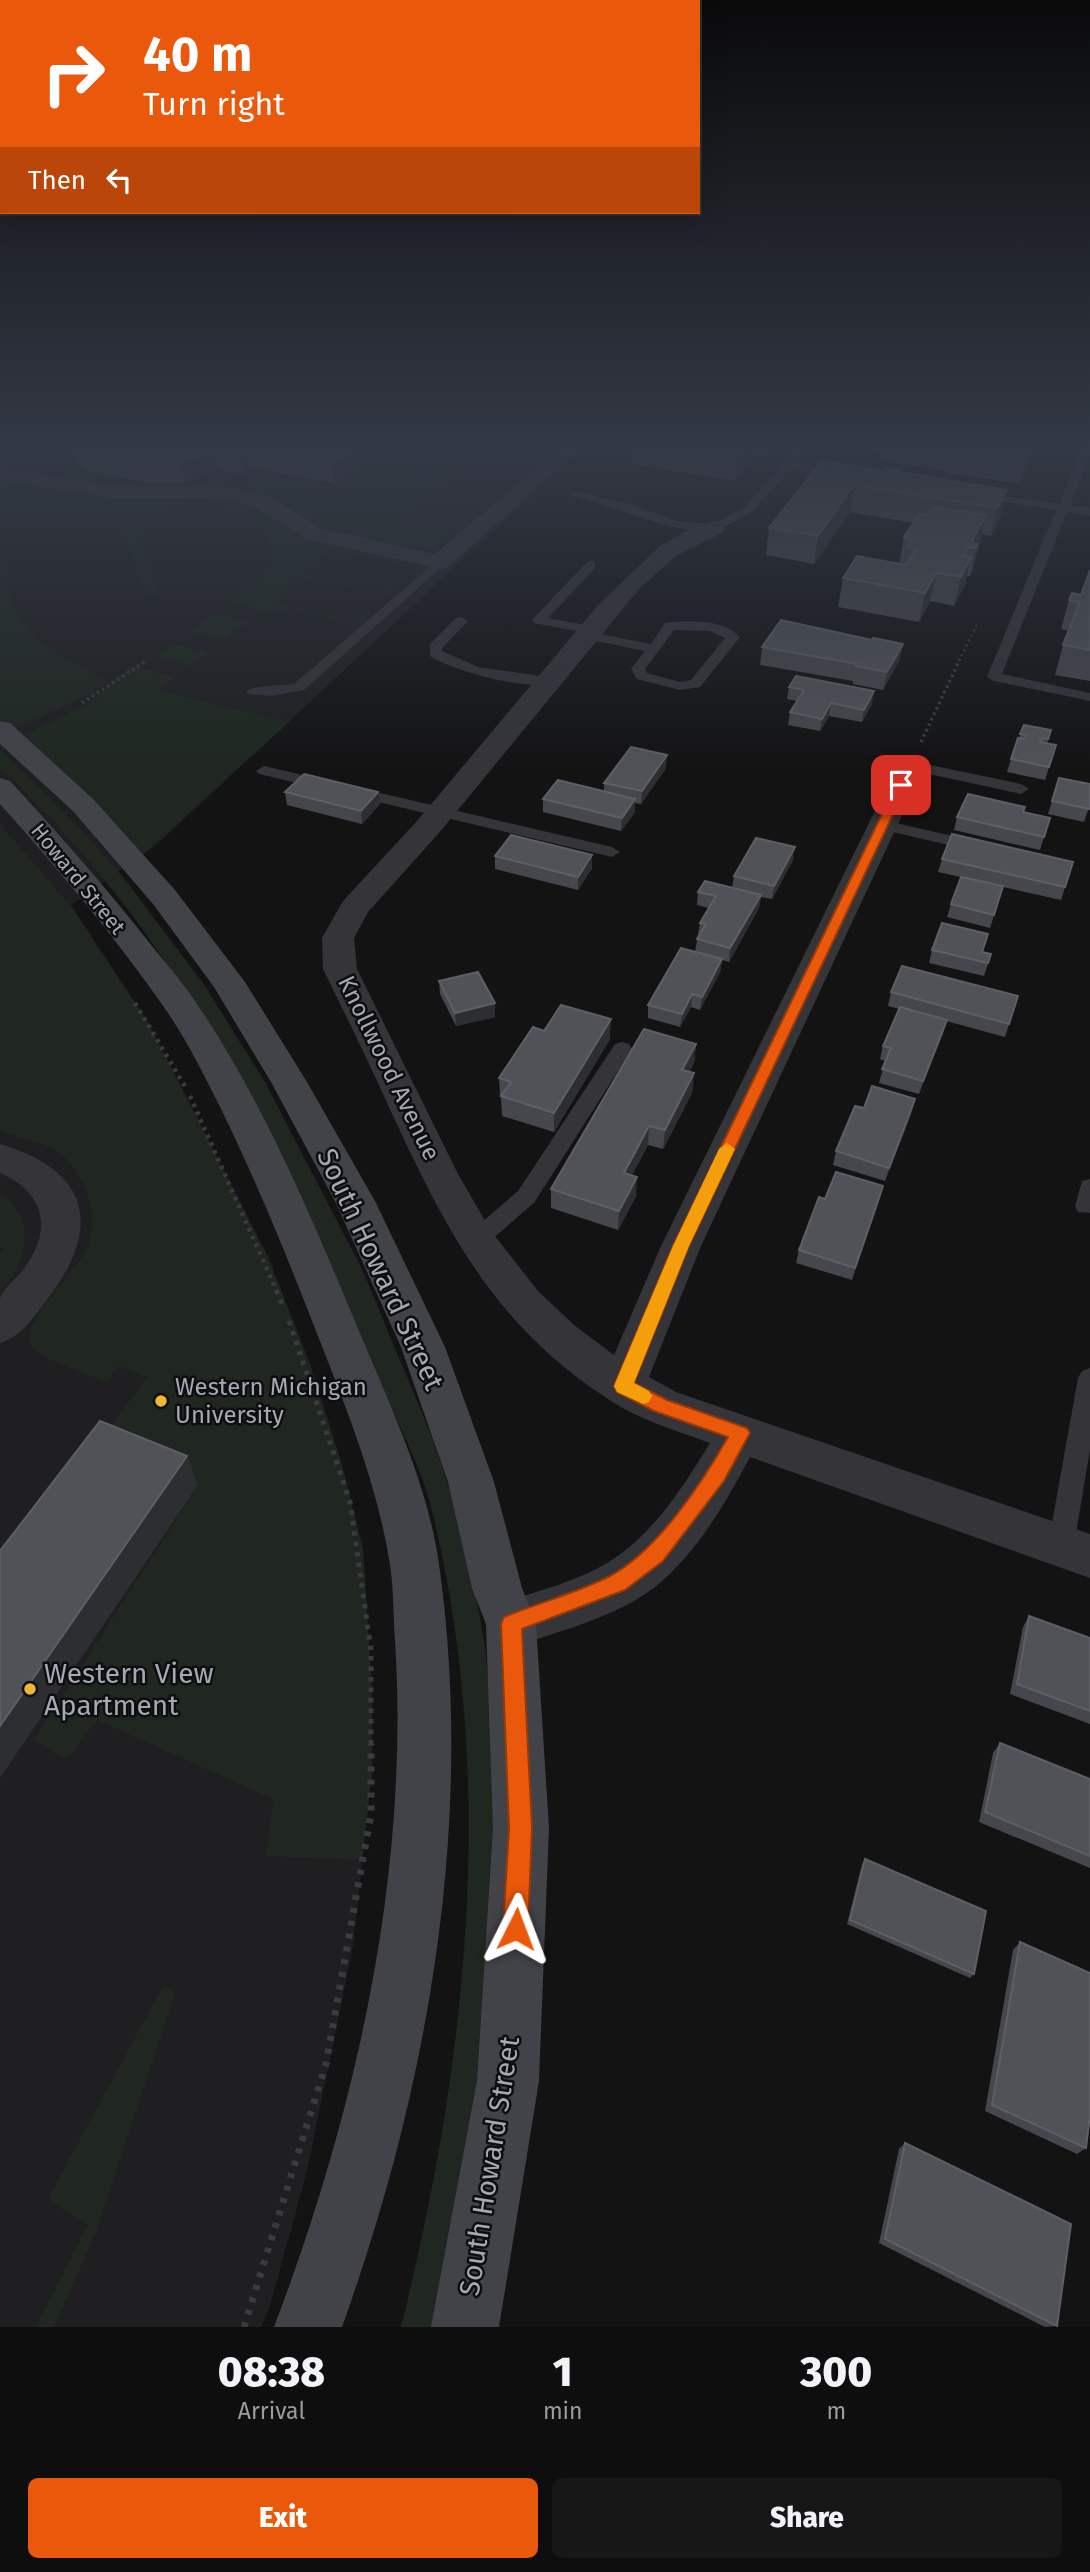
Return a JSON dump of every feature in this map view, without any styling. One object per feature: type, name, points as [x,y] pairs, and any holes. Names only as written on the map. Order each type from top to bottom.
[{"type":"street","points":[[398,553],[440,562],[451,553]]},
{"type":"street","name":"Knollwood Avenue","points":[[665,553],[658,557],[589,632],[440,812],[354,908],[338,938],[340,969],[432,1159],[476,1241],[506,1284],[542,1321],[623,1386],[661,1406],[1075,1551]]},
{"type":"street","name":"South Howard Street","points":[[0,729],[83,805],[164,897],[228,982],[289,1082],[355,1201],[423,1347],[471,1482],[496,1588],[511,1624],[521,1828],[508,2081],[465,2327]]},
{"type":"street","points":[[623,1386],[681,1246],[911,765]]},
{"type":"street","name":"Howard Street","points":[[0,787],[78,873],[128,941],[181,1006],[220,1073],[284,1196],[394,1475],[414,1561],[425,1699],[420,1849],[394,2032],[359,2170],[331,2266],[308,2327]]},
{"type":"street","points":[[0,1158],[42,1176],[58,1201],[62,1218],[62,1237],[51,1260],[0,1326]]},
{"type":"street","points":[[511,1624],[618,1583],[656,1555],[717,1475],[740,1433]]},
{"type":"lane","points":[[1044,553],[994,677],[1090,697]]},
{"type":"lane","points":[[253,691],[271,692],[299,687],[440,562]]},
{"type":"lane","points":[[590,565],[539,620],[654,649]]},
{"type":"lane","points":[[461,621],[435,647],[435,653],[445,660],[492,674],[549,681]]},
{"type":"lane","points":[[689,625],[727,632],[733,637],[695,684],[680,686],[642,676],[638,669],[654,649],[670,626],[689,625]]},
{"type":"lane","points":[[911,765],[1021,789]]},
{"type":"lane","points":[[264,771],[612,852]]},
{"type":"lane","points":[[883,825],[991,850]]},
{"type":"lane","points":[[476,1241],[526,1197],[622,1049]]},
{"type":"lane","points":[[1075,1551],[1090,1378]]},
{"type":"path","points":[[911,765],[977,624]]},
{"type":"path","points":[[82,703],[146,661]]},
{"type":"path","points":[[133,1001],[187,1090],[286,1313],[350,1502],[371,1650],[371,1814],[326,2064],[244,2327]]},
{"type":"shaded area","name":"Western Michigan University","points":[[0,553],[470,553],[154,847],[71,905],[149,1024],[268,1257],[310,1364],[342,1465],[363,1549],[372,1692],[372,1771],[353,1947],[307,2171],[270,2306],[261,2327],[0,2327]]},
{"type":"shaded area","points":[[0,553],[3,553],[12,598],[17,614],[24,624],[58,653],[108,681],[95,691],[15,730],[0,718]]},
{"type":"shaded area","points":[[131,553],[144,553],[158,597],[148,598]]},
{"type":"shaded area","points":[[272,553],[327,553],[301,574],[381,591],[390,584],[394,586],[394,591],[391,595],[384,594],[297,576],[276,603],[355,621],[366,616],[358,624],[291,609],[268,612],[229,603],[229,600],[276,564]]},
{"type":"shaded area","points":[[343,553],[370,553],[402,560],[411,566]]},
{"type":"shaded area","points":[[212,614],[249,622],[223,640],[189,632]]},
{"type":"shaded area","points":[[172,644],[209,652],[190,666],[156,657]]},
{"type":"shaded area","points":[[133,666],[175,677],[159,690],[289,722],[141,856],[23,736],[95,700],[115,678]]},
{"type":"shaded area","points":[[0,749],[68,815],[124,878],[205,986],[265,1082],[362,1269],[432,1437],[454,1502],[471,1567],[485,1647],[494,1734],[497,1834],[476,2101],[434,2327],[401,2327],[443,2126],[457,2023],[466,1920],[469,1817],[464,1714],[452,1612],[428,1496],[335,1276],[300,1199],[260,1123],[184,992],[147,936],[88,860],[0,768]]},
{"type":"shaded area","points":[[0,824],[70,905],[149,1024],[268,1257],[310,1364],[342,1465],[363,1549],[372,1692],[372,1771],[362,1860],[266,1856],[273,1799],[97,1720],[68,1758],[62,1758],[34,1740],[198,1486],[100,1442],[147,1377],[119,1366],[107,1382],[44,1356],[31,1344],[30,1334],[42,1309],[88,1246],[92,1218],[86,1190],[80,1177],[63,1156],[45,1145],[0,1131]]},
{"type":"shaded area","points":[[0,1194],[20,1215],[24,1241],[17,1267],[0,1291],[0,1253],[3,1249],[0,1246]]},
{"type":"shaded area","points":[[163,1986],[171,1987],[174,1996],[95,2234],[54,2327],[36,2327],[88,2224],[62,2209],[49,2197]]},
{"type":"building","points":[[914,553],[965,553],[963,556],[971,557],[961,577],[936,573],[925,593],[843,578],[857,556],[906,565]]},
{"type":"building","points":[[1090,570],[1090,650],[1063,645],[1080,602],[1069,600],[1072,593],[1081,595]]},
{"type":"building","points":[[781,620],[903,644],[887,672],[762,647]]},
{"type":"building","points":[[796,676],[874,691],[864,710],[831,703],[822,719],[790,712],[804,690],[789,687]]},
{"type":"building","points":[[1024,725],[1051,730],[1048,739],[1042,738],[1040,742],[1056,745],[1049,767],[1011,759],[1018,738],[1024,739],[1026,735],[1020,734]]},
{"type":"building","points":[[631,747],[667,755],[642,791],[604,783]]},
{"type":"building","points":[[304,774],[378,792],[361,811],[285,792]]},
{"type":"building","points":[[1059,778],[1090,784],[1089,809],[1052,801]]},
{"type":"building","points":[[558,780],[635,799],[622,818],[543,799]]},
{"type":"building","points":[[968,794],[1025,807],[1023,812],[1050,818],[1044,837],[957,817]]},
{"type":"building","points":[[952,834],[1073,862],[1065,887],[942,859]]},
{"type":"building","points":[[511,835],[592,855],[578,877],[495,856]]},
{"type":"building","points":[[756,838],[795,847],[774,886],[734,876]]},
{"type":"building","points":[[961,877],[1003,886],[994,915],[951,904]]},
{"type":"building","points":[[705,881],[761,895],[730,948],[697,939],[706,924],[700,923],[716,896],[698,892]]},
{"type":"building","points":[[942,923],[988,934],[982,952],[991,954],[988,963],[932,950]]},
{"type":"building","points":[[681,948],[722,959],[702,997],[692,994],[682,1014],[648,1005]]},
{"type":"building","points":[[902,966],[1018,996],[1009,1024],[891,992]]},
{"type":"building","points":[[478,972],[495,1003],[455,1013],[439,981]]},
{"type":"building","points":[[561,1005],[611,1019],[554,1113],[501,1096],[511,1082],[499,1078],[533,1027],[544,1031]]},
{"type":"building","points":[[900,1007],[947,1020],[923,1081],[882,1069],[891,1048],[883,1046]]},
{"type":"building","points":[[644,1029],[696,1044],[682,1070],[694,1073],[665,1130],[649,1126],[624,1173],[637,1177],[619,1211],[551,1189]]},
{"type":"building","points":[[872,1086],[915,1099],[889,1168],[836,1151],[855,1106],[864,1108]]},
{"type":"building","points":[[836,1172],[883,1186],[855,1268],[799,1250],[819,1197],[825,1199]]},
{"type":"building","name":"Western View Apartment","points":[[100,1421],[187,1456],[0,1726],[0,1551]]},
{"type":"building","points":[[1029,1616],[1090,1638],[1090,1711],[1017,1684]]},
{"type":"building","points":[[1000,1743],[1090,1779],[1090,1856],[985,1812]]},
{"type":"building","points":[[865,1859],[986,1911],[974,1974],[850,1920]]},
{"type":"building","points":[[1020,1942],[1090,1973],[1090,2114],[1086,2148],[992,2105]]},
{"type":"building","points":[[905,2143],[1071,2224],[1057,2326],[885,2239]]},
{"type":"slow traffic","points":[[643,1396],[623,1386],[681,1246],[727,1149]]},
{"type":"place","name":"Western Michigan University","points":[[161,1401]]},
{"type":"place","name":"Western View Apartment","points":[[30,1689]]},
{"type":"route","points":[[516,1929],[521,1828],[511,1624],[618,1583],[656,1555],[717,1475],[740,1433],[661,1406],[623,1386],[681,1246],[901,785]]}]
